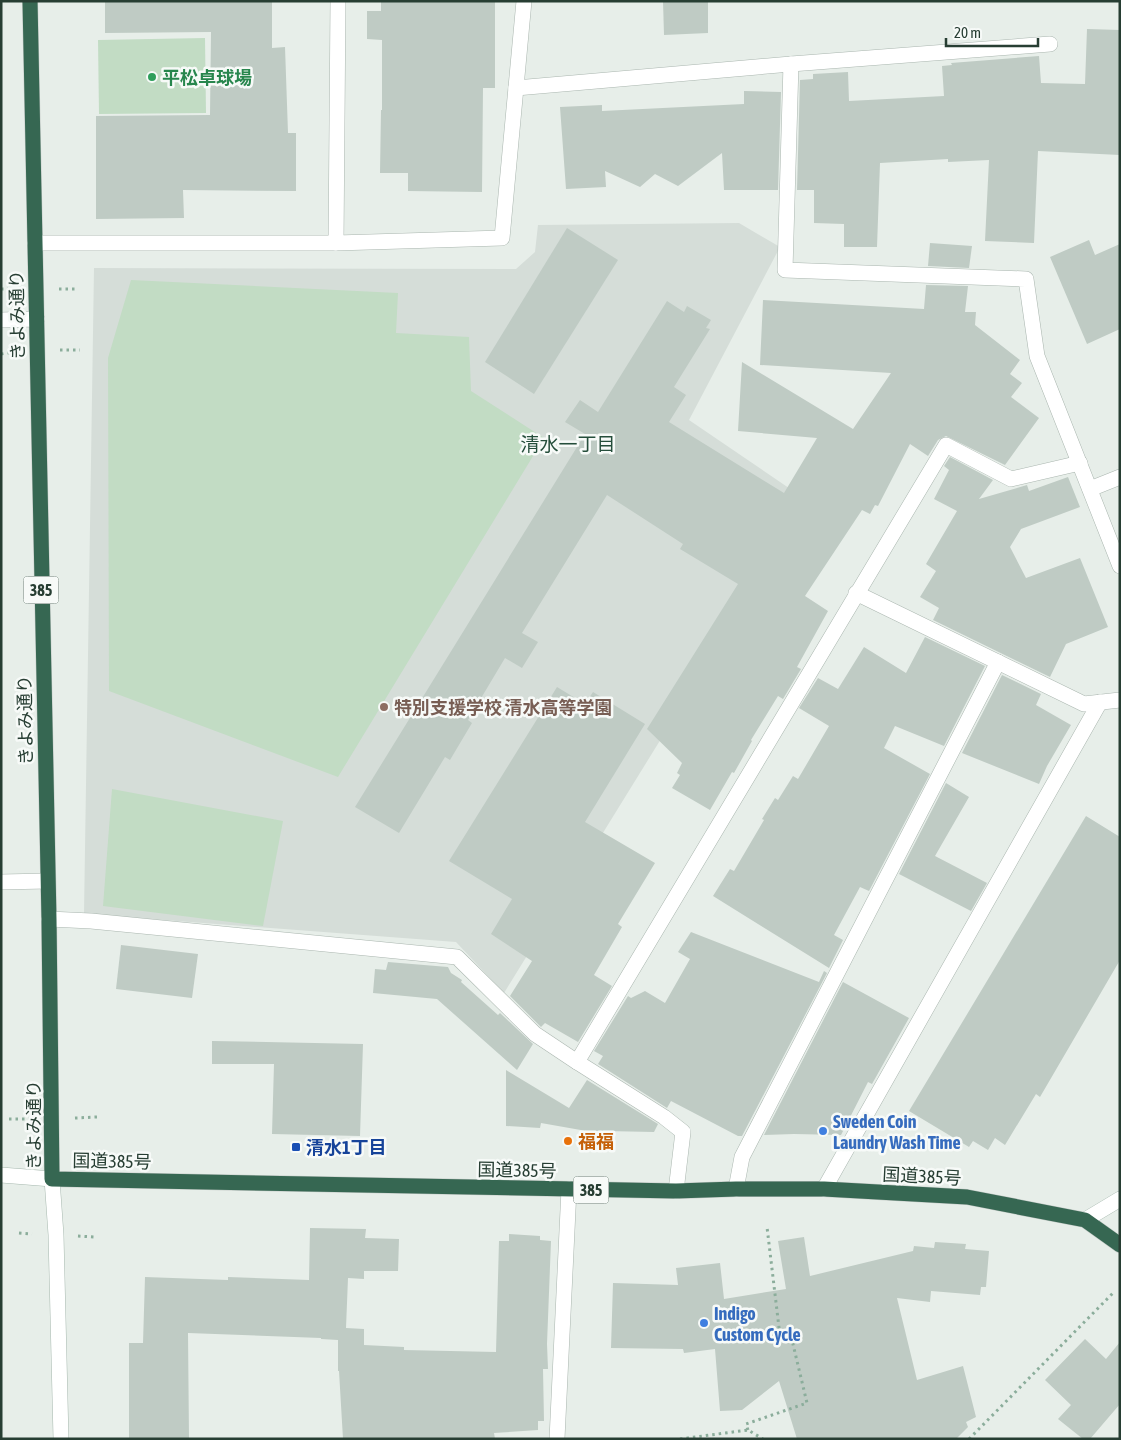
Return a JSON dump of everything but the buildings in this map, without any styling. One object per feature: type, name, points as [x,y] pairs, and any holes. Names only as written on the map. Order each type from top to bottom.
[{"type":"highway","name":"きよみ通り","points":[[30,1],[38,319],[37,350],[49,919],[52,1179]]},
{"type":"highway","name":"国道385号","points":[[52,1179],[676,1191],[824,1189],[967,1197],[1085,1220],[1120,1245]]},
{"type":"street","points":[[336,243],[338,1]]},
{"type":"street","points":[[35,243],[336,243],[502,238],[524,1]]},
{"type":"street","points":[[516,88],[1050,44]]},
{"type":"street","points":[[791,64],[785,270],[1026,279],[1037,356],[1120,566]]},
{"type":"street","points":[[1,320],[38,319]]},
{"type":"street","points":[[577,1062],[946,445],[1011,479],[1080,463]]},
{"type":"street","points":[[1090,489],[1120,477]]},
{"type":"street","points":[[856,593],[1084,704],[1120,700]]},
{"type":"street","points":[[736,1189],[742,1157],[998,662]]},
{"type":"street","points":[[824,1189],[1100,702]]},
{"type":"street","points":[[1,882],[47,881]]},
{"type":"street","points":[[49,919],[91,920],[457,957],[535,1034],[664,1116],[683,1132],[676,1191]]},
{"type":"street","points":[[1,1175],[52,1179]]},
{"type":"street","name":"きよみ通り","points":[[52,1179],[56,1235],[60,1439]]},
{"type":"street","points":[[557,1439],[569,1189]]},
{"type":"street","points":[[1085,1220],[1120,1199]]},
{"type":"path","points":[[748,1430],[746,1424],[808,1402],[792,1340],[780,1336],[766,1227]]},
{"type":"path","points":[[969,1439],[1116,1291]]},
{"type":"path","points":[[680,1439],[748,1430],[763,1439]]},
{"type":"shaded area","name":"特別支援学校 清水高等学園","points":[[739,223],[780,247],[689,420],[808,501],[504,993],[456,942],[84,914],[94,268],[516,269],[535,252],[538,225]]},
{"type":"green space","name":"平松卓球場","points":[[205,38],[206,113],[99,114],[98,40]]},
{"type":"green space","points":[[131,280],[398,293],[396,333],[469,337],[471,391],[544,438],[338,777],[109,691],[108,358]]},
{"type":"green space","points":[[112,789],[283,821],[263,926],[103,906]]},
{"type":"place","name":"平松卓球場","points":[[152,77]]},
{"type":"place","name":"特別支援学校 清水高等学園","points":[[384,707]]},
{"type":"place","name":"Sweden Coin Laundry Wash Time","points":[[823,1131]]},
{"type":"place","name":"福福","points":[[568,1141]]},
{"type":"place","name":"清水1丁目","points":[[296,1147]]},
{"type":"place","name":"Indigo Custom Cycle","points":[[704,1323]]},
{"type":"district","name":"清水一丁目","points":[[568,444]]}]
